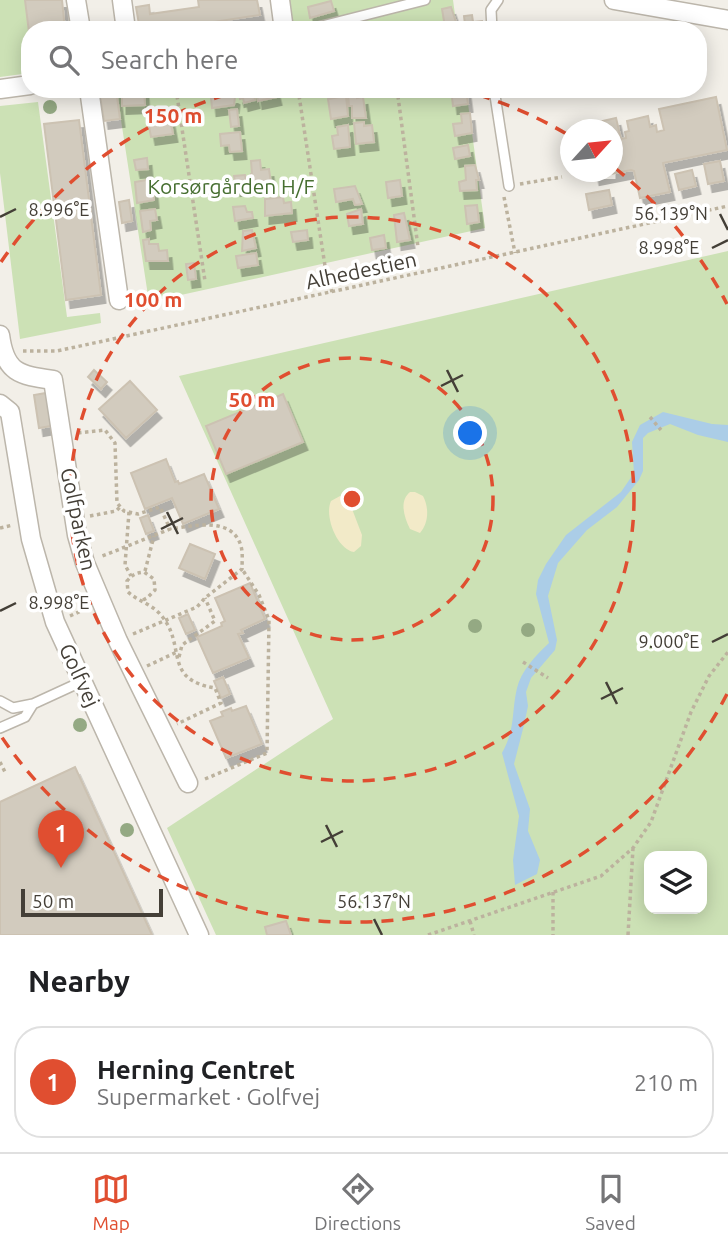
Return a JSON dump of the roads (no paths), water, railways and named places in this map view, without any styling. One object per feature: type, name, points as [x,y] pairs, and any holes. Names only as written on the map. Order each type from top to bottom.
[{"type":"street","points":[[76,0],[80,21]]},
{"type":"street","points":[[122,0],[125,21]]},
{"type":"street","points":[[280,0],[283,21]]},
{"type":"street","points":[[614,0],[728,20]]},
{"type":"street","points":[[0,89],[21,86]]},
{"type":"street","points":[[90,98],[119,300]]},
{"type":"street","name":"Golfparken","points":[[0,334],[2,354],[12,368],[23,375],[53,380],[75,519],[85,563],[118,641],[188,783]]},
{"type":"street","name":"Golfvej","points":[[0,404],[10,412],[31,540],[55,622],[199,935]]},
{"type":"lane","points":[[342,21],[425,0]]},
{"type":"lane","points":[[492,21],[491,10],[498,0]]},
{"type":"lane","points":[[495,98],[509,186]]},
{"type":"lane","points":[[0,701],[13,708],[33,704],[83,681]]},
{"type":"lane","points":[[0,728],[25,717],[33,704]]},
{"type":"water","points":[[663,412],[712,424],[728,425],[728,442],[698,435],[670,424],[648,433],[643,438],[643,471],[639,480],[617,507],[587,530],[558,563],[548,596],[557,640],[555,650],[531,678],[526,692],[528,706],[514,764],[530,809],[528,831],[540,860],[537,874],[515,885],[513,860],[519,816],[502,753],[511,728],[519,682],[530,664],[549,643],[536,594],[538,580],[566,535],[621,492],[634,473],[632,442],[640,425]]},
{"type":"place","name":"Herning Centret","points":[[61,868]]},
{"type":"park label","name":"Korsørgården H/F","points":[[231,186]]}]
